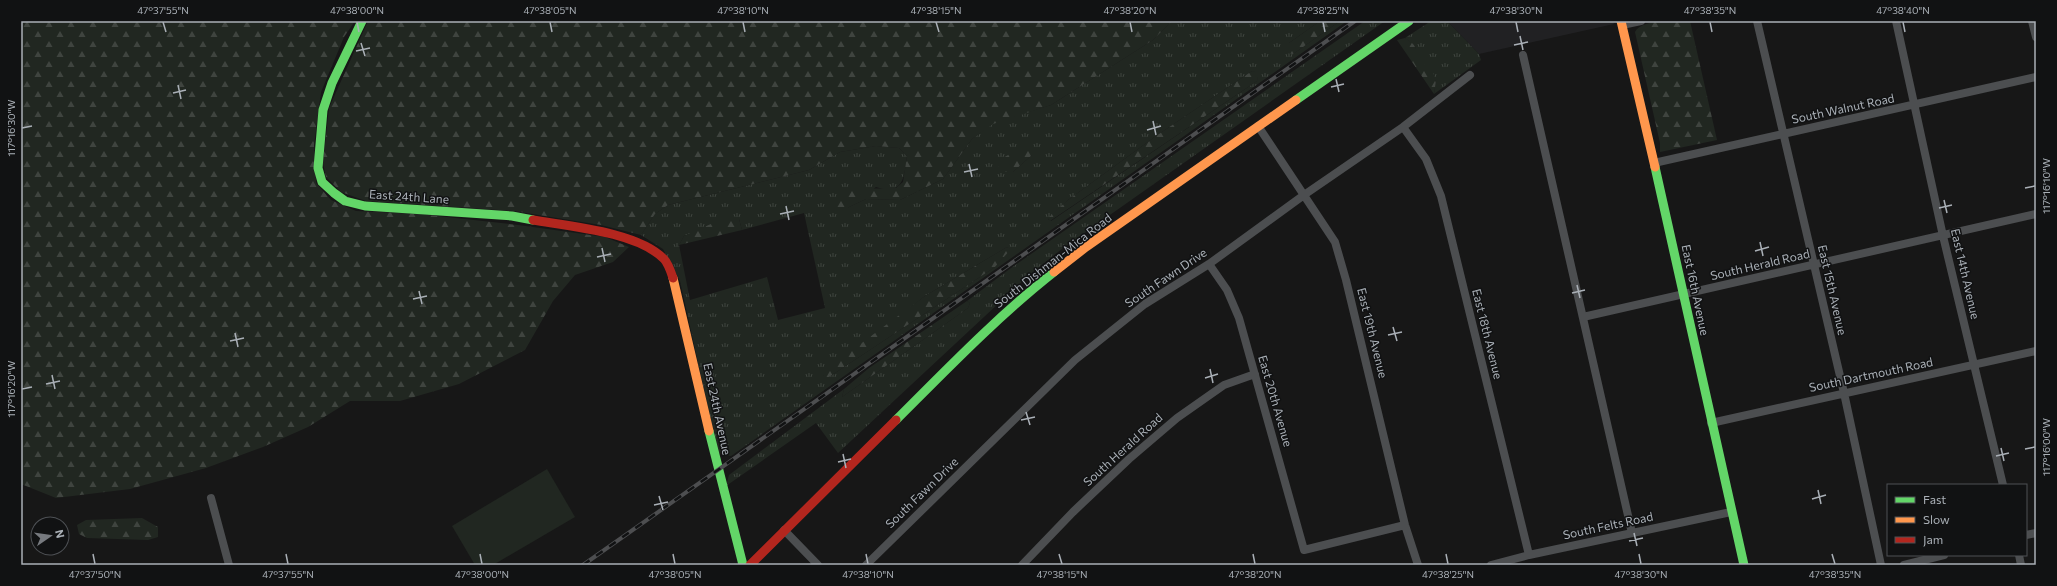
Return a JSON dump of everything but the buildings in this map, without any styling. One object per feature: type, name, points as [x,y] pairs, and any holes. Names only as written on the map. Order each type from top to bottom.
[{"type":"main road","name":"East 24th Lane","points":[[362,21],[332,83],[324,110],[318,168],[322,182],[334,193],[345,200],[365,206],[512,216],[603,232],[640,243],[664,259]]},
{"type":"main road","name":"South Dishman-Mica Road","points":[[750,565],[981,335],[1019,300],[1086,248],[1409,21]]},
{"type":"main road","name":"East 16th Avenue","points":[[1621,23],[1684,295],[1711,423],[1744,565]]},
{"type":"main road","name":"East 24th Avenue","points":[[664,259],[676,283],[718,471],[743,565]]},
{"type":"street","points":[[1621,23],[1641,21]]},
{"type":"street","name":"East 15th Avenue","points":[[1757,21],[1844,394],[1882,565]]},
{"type":"street","name":"East 14th Avenue","points":[[1896,21],[1943,236],[2002,484]]},
{"type":"street","points":[[2032,21],[2036,37]]},
{"type":"street","points":[[1523,55],[1632,533]]},
{"type":"street","name":"South Fawn Drive","points":[[866,565],[1075,360],[1145,304],[1209,264],[1304,195],[1403,127],[1470,74]]},
{"type":"street","name":"South Walnut Road","points":[[1654,163],[2036,77]]},
{"type":"street","name":"East 19th Avenue","points":[[1258,126],[1334,242],[1346,280],[1405,525],[1418,565]]},
{"type":"street","name":"East 18th Avenue","points":[[1403,127],[1426,159],[1441,196],[1529,555]]},
{"type":"street","name":"South Herald Road","points":[[1583,317],[2036,214]]},
{"type":"street","name":"East 20th Avenue","points":[[1209,264],[1227,290],[1240,318],[1304,550],[1405,525]]},
{"type":"street","name":"South Dartmouth Road","points":[[1711,423],[2036,351]]},
{"type":"street","name":"South Herald Road","points":[[1022,565],[1073,512],[1112,475],[1178,418],[1224,385],[1255,374]]},
{"type":"street","points":[[211,498],[229,565]]},
{"type":"street","name":"South Felts Road","points":[[1491,565],[1529,555],[1731,512]]},
{"type":"street","points":[[784,530],[818,565]]},
{"type":"street","points":[[1904,565],[1940,556]]},
{"type":"shaded area","points":[[1447,21],[1613,21],[1614,24],[1479,54]]},
{"type":"green space","points":[[21,21],[355,21],[344,37],[321,92],[314,145],[316,183],[331,200],[356,211],[419,214],[518,225],[605,237],[629,247],[613,262],[575,275],[553,301],[525,350],[459,384],[400,401],[350,401],[308,427],[263,447],[206,468],[130,489],[56,498],[21,484]]},
{"type":"green space","points":[[368,21],[1172,21],[1153,40],[1051,105],[993,124],[972,139],[943,179],[900,200],[866,199],[847,208],[830,211],[825,207],[833,199],[850,191],[858,189],[896,188],[903,182],[907,156],[899,148],[876,146],[840,152],[809,170],[668,205],[655,214],[641,235],[601,225],[514,211],[366,201],[341,192],[326,177],[323,163],[329,108]]},
{"type":"green space","points":[[1172,21],[1320,21],[1289,43],[1293,54],[1340,21],[1347,21],[731,456],[718,453],[680,281],[663,249],[641,235],[655,214],[668,205],[809,170],[840,152],[876,146],[899,148],[907,156],[905,171],[901,183],[892,189],[876,187],[847,208],[866,199],[900,200],[943,179],[972,139],[993,123],[1051,105],[1153,40]],"holes":[[[1252,71],[1258,73],[1257,81],[1051,221],[1048,219],[1068,200],[1156,136]],[[1032,155],[1013,172],[998,166]],[[804,213],[825,308],[778,320],[767,277],[690,300],[679,245],[684,236],[739,219],[742,230]],[[1007,247],[1010,249],[995,267],[829,377],[823,376],[925,296]]]},
{"type":"green space","points":[[1320,21],[1340,21],[1293,54],[1286,53],[1289,43]]},
{"type":"green space","points":[[1365,21],[1385,21],[1063,248],[1028,276],[838,453],[816,423],[726,486],[729,475],[844,389],[842,397],[968,308],[970,303],[967,301],[1011,268]]},
{"type":"green space","points":[[1431,21],[1447,21],[1479,54],[1481,60],[1434,94],[1436,81],[1417,58],[1415,46],[1405,38]]},
{"type":"green space","points":[[1659,21],[1690,21],[1717,140],[1660,152],[1660,143],[1635,32],[1639,27]]},
{"type":"green space","points":[[1405,38],[1414,46],[1420,61],[1431,67],[1436,81],[1434,94],[1397,40]]},
{"type":"green space","points":[[1252,71],[1259,72],[1257,81],[1050,221],[1048,218],[1068,200],[1156,136]]},
{"type":"green space","points":[[1025,145],[1030,147],[1032,155],[1013,172],[1004,172],[998,166],[1003,158]]},
{"type":"green space","points":[[731,215],[739,219],[742,230],[679,245],[684,236]]},
{"type":"green space","points":[[1007,247],[1011,249],[995,267],[829,377],[823,377],[824,371],[925,296]]},
{"type":"green space","points":[[967,301],[970,303],[968,308],[842,397],[844,389],[869,368]]},
{"type":"green space","points":[[547,469],[575,517],[493,565],[475,565],[452,526]]},
{"type":"green space","points":[[142,518],[158,527],[158,537],[148,540],[87,538],[79,534],[77,525],[86,520]]},
{"type":"railway","points":[[583,565],[1355,21]]},
{"type":"traffic: fast","points":[[362,21],[332,83],[323,110],[318,168],[322,182],[345,201],[365,206],[512,216],[533,220]]},
{"type":"traffic: fast","points":[[1296,100],[1409,21]]},
{"type":"traffic: fast","points":[[1655,167],[1744,565]]},
{"type":"traffic: fast","points":[[896,420],[992,325],[1054,272]]},
{"type":"traffic: fast","points":[[709,431],[743,565]]},
{"type":"traffic: slow","points":[[1621,21],[1655,167]]},
{"type":"traffic: slow","points":[[1054,272],[1086,247],[1296,100]]},
{"type":"traffic: slow","points":[[673,278],[709,431]]},
{"type":"traffic: jam","points":[[533,220],[602,232],[637,242],[652,250],[664,259],[673,278]]},
{"type":"traffic: jam","points":[[750,565],[896,420]]}]
